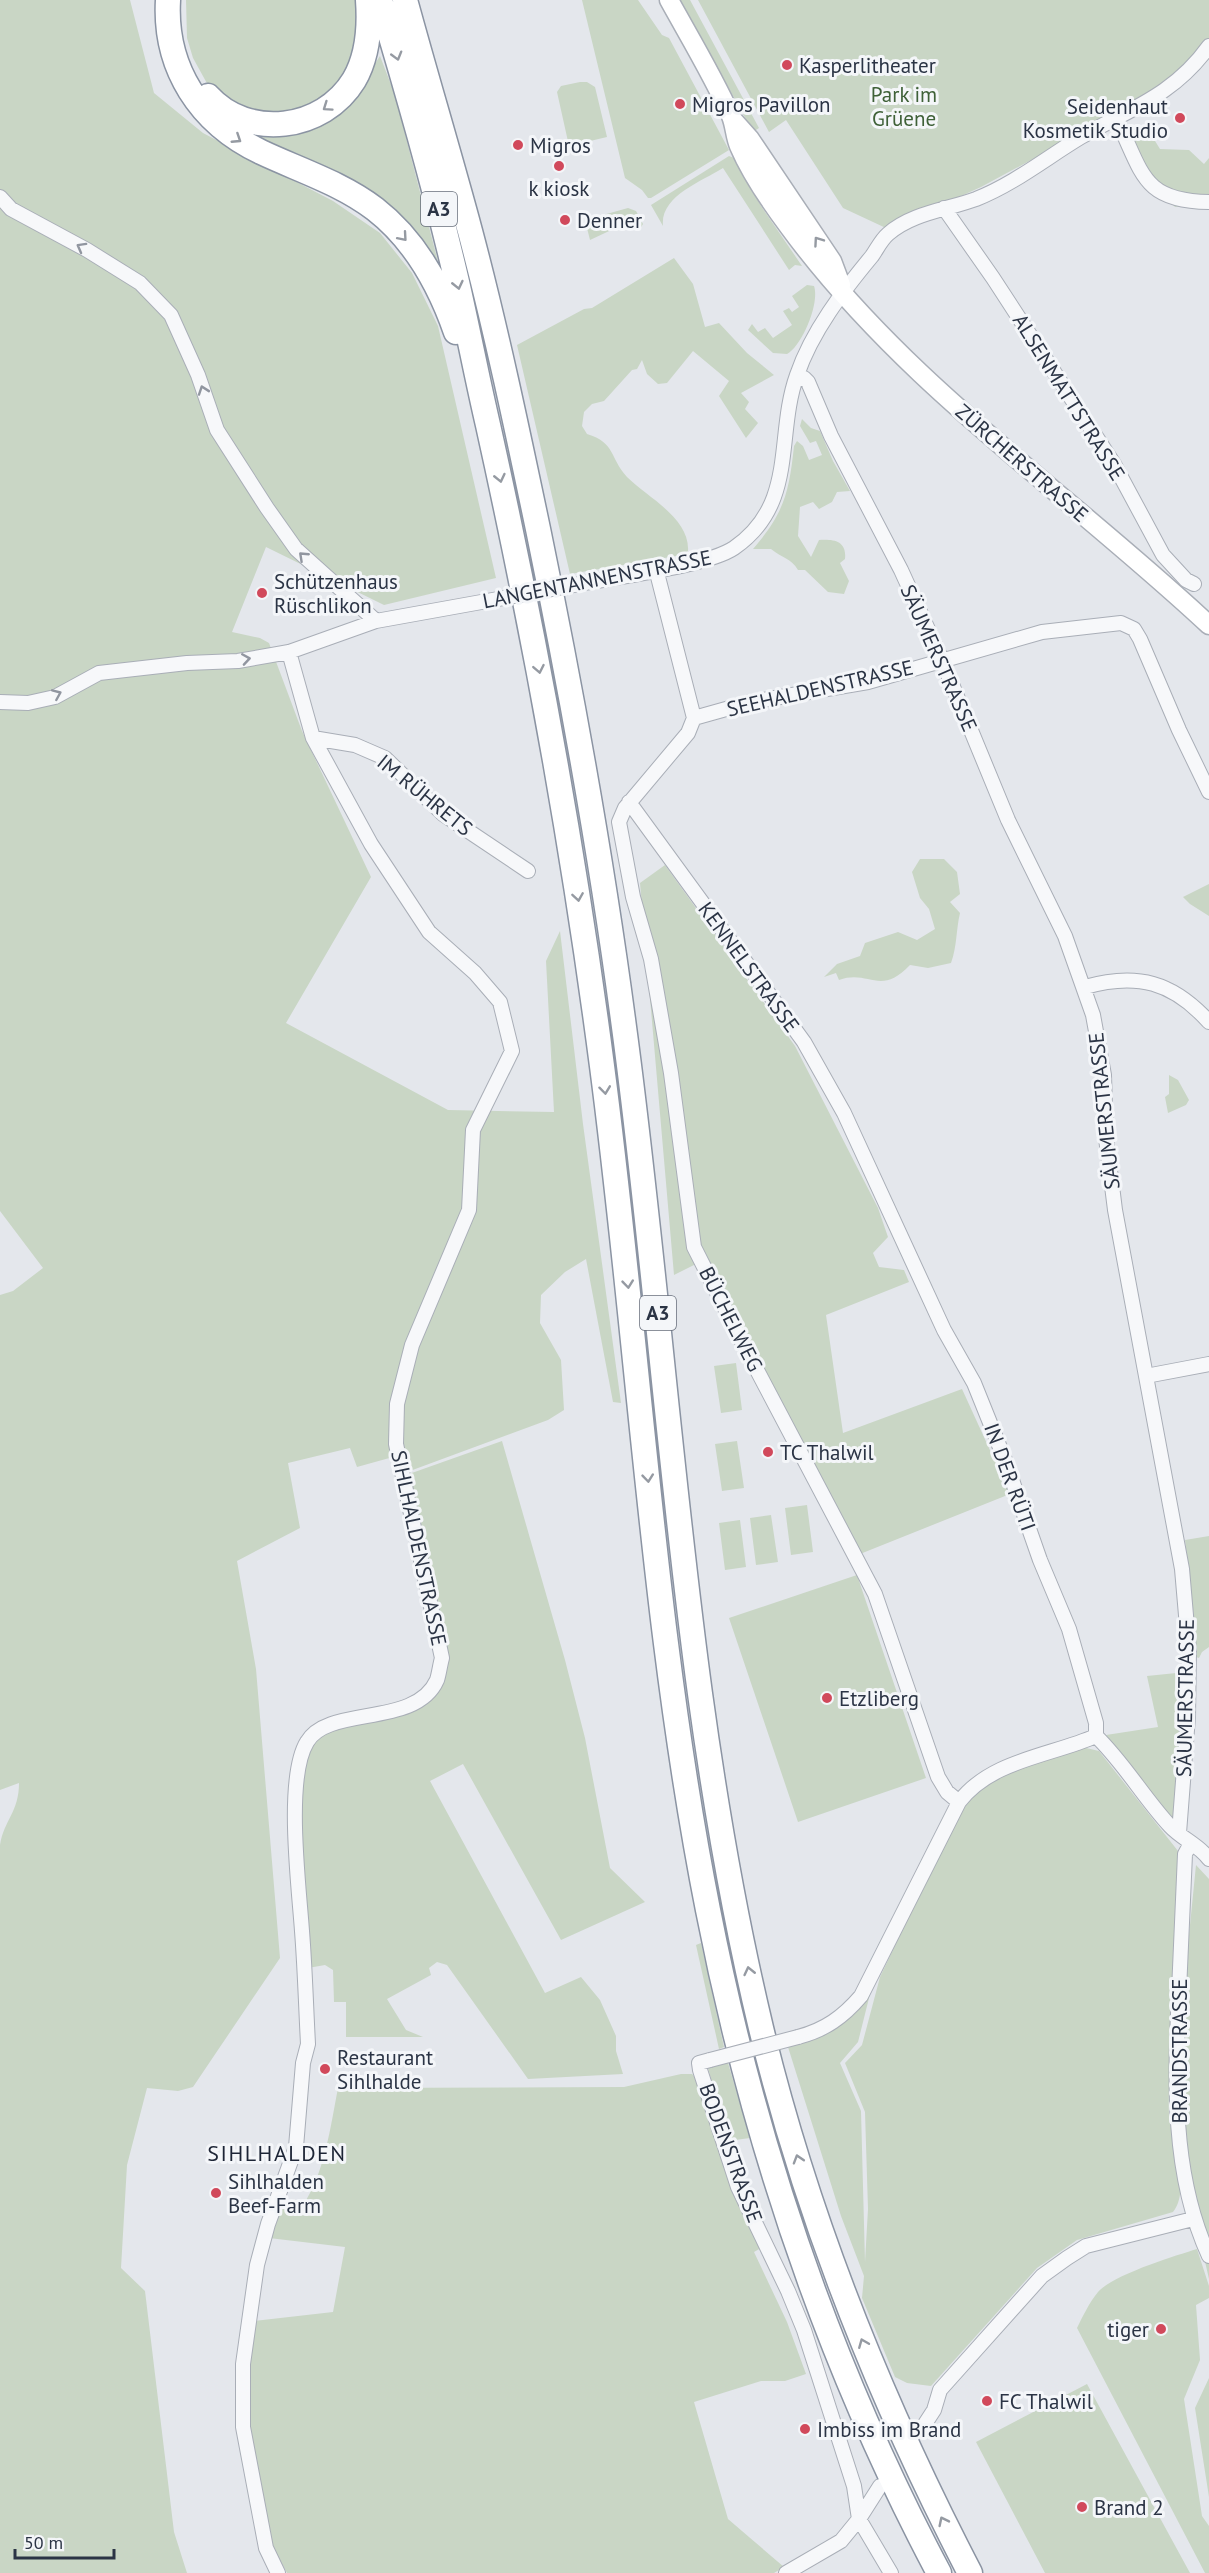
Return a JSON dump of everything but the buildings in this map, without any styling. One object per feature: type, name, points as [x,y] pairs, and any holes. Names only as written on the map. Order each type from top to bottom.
[{"type":"highway","points":[[168,0],[168,27],[173,56],[183,81],[207,115],[225,131],[248,146],[354,194],[385,218],[410,244],[425,266],[446,306],[487,421]]},
{"type":"highway","points":[[179,0],[178,23],[184,56],[203,92],[219,106],[237,117],[257,123],[280,125],[300,121],[317,114],[334,103],[348,89],[359,71],[366,48],[369,25],[368,0]]},
{"type":"highway","name":"A3","points":[[380,0],[450,252],[542,687],[581,914],[619,1199],[665,1630],[685,1776],[709,1914],[747,2081],[799,2249],[866,2420],[939,2573]]},
{"type":"highway","name":"A3","points":[[405,0],[471,235],[508,394],[550,590],[588,790],[612,935],[642,1161],[685,1569],[701,1698],[723,1844],[746,1958],[785,2115],[804,2179],[845,2297],[902,2434],[970,2573]]},
{"type":"main road","name":"ZÜRCHERSTRASSE","points":[[669,0],[732,118],[739,146],[782,217],[821,269],[892,346],[945,396],[1209,625]]},
{"type":"street","name":"LANGENTANNENSTRASSE","points":[[0,702],[28,703],[55,697],[99,673],[187,663],[238,661],[289,652],[376,621],[696,562],[734,548],[761,523],[772,505],[781,477],[797,375],[809,346],[844,292],[888,235],[919,216],[975,199],[1007,185],[1083,137],[1146,104],[1176,83],[1209,46]]},
{"type":"street","points":[[1116,120],[1143,174],[1153,188],[1165,196],[1180,201],[1209,202]]},
{"type":"street","points":[[0,198],[11,209],[87,250],[140,284],[171,315],[198,375],[217,430],[267,508],[296,549],[376,621]]},
{"type":"street","name":"ALSENMATTSTRASSE","points":[[944,208],[993,278],[1114,464],[1163,555],[1186,580],[1194,584]]},
{"type":"street","name":"SÄUMERSTRASSE","points":[[797,375],[808,382],[831,436],[901,570],[942,660],[1008,820],[1065,936],[1085,987],[1100,1047],[1104,1075],[1106,1138],[1111,1185],[1182,1569],[1189,1650],[1187,1728],[1179,1833]]},
{"type":"street","points":[[630,802],[688,733],[694,718],[656,569]]},
{"type":"street","name":"SEEHALDENSTRASSE","points":[[694,718],[751,702],[858,684],[1034,634],[1112,623],[1128,625],[1134,629],[1209,792]]},
{"type":"street","name":"SIHLHALDENSTRASSE","points":[[278,2573],[266,2548],[243,2427],[243,2364],[257,2265],[268,2224],[296,2147],[303,2063],[308,2044],[295,1828],[298,1762],[306,1742],[316,1728],[409,1707],[425,1696],[436,1682],[442,1658],[396,1444],[398,1404],[412,1345],[469,1210],[473,1130],[512,1052],[500,1002],[475,973],[429,932],[371,844],[313,738],[289,652]]},
{"type":"street","name":"IM RÜHRETS","points":[[313,738],[355,745],[386,758],[443,814],[528,871]]},
{"type":"street","name":"KENNELSTRASSE","points":[[630,802],[804,1042],[856,1138],[897,1229]]},
{"type":"street","name":"BÜCHELWEG","points":[[630,802],[620,814],[619,822],[633,897],[651,959],[669,1061],[694,1246],[875,1594],[938,1777],[947,1792],[959,1802]]},
{"type":"street","points":[[1085,987],[1135,979],[1149,981],[1173,991],[1209,1022]]},
{"type":"street","name":"IN DER RÜTI","points":[[897,1229],[944,1330],[974,1383],[1005,1460],[1040,1560],[1072,1638],[1096,1723],[1096,1736]]},
{"type":"street","points":[[1146,1376],[1209,1364]]},
{"type":"street","points":[[1096,1736],[1169,1825],[1203,1847]]},
{"type":"street","name":"BODENSTRASSE","points":[[891,2573],[859,2519],[854,2486],[804,2330],[788,2291],[738,2187],[699,2063],[798,2037],[830,2025],[845,2014],[861,1996],[959,1802],[978,1781],[987,1775],[1096,1736]]},
{"type":"street","name":"BRANDSTRASSE","points":[[1203,1847],[1185,1854],[1176,2068],[1179,2134],[1193,2219],[1209,2256]]},
{"type":"street","points":[[921,2430],[934,2410],[940,2390],[1042,2276],[1086,2246],[1193,2219]]},
{"type":"street","points":[[786,2573],[841,2541],[859,2519],[880,2486]]},
{"type":"green space","points":[[0,0],[130,0],[154,93],[203,133],[333,201],[380,233],[412,273],[438,326],[496,578],[384,605],[266,547],[232,632],[260,638],[269,643],[302,731],[371,877],[286,1023],[448,1110],[554,1112],[546,961],[560,931],[583,1124],[621,1403],[613,1402],[586,1259],[565,1272],[541,1295],[540,1323],[561,1360],[564,1410],[548,1420],[399,1475],[393,1457],[357,1467],[350,1448],[288,1463],[300,1528],[237,1561],[256,1669],[280,1958],[193,2087],[178,2091],[147,2088],[127,2165],[121,2268],[145,2291],[174,2532],[187,2573],[0,2573],[0,1845],[17,1801],[19,1783],[0,1790],[0,1295],[13,1291],[43,1268],[0,1211]]},
{"type":"green space","points":[[186,0],[358,0],[359,43],[336,92],[281,118],[239,110],[209,87],[193,58],[187,38]]},
{"type":"green space","points":[[582,0],[638,0],[662,35],[669,38],[729,150],[651,198],[648,198],[642,190],[625,178]]},
{"type":"green space","points":[[680,0],[690,0],[759,128],[753,132]]},
{"type":"green space","name":"Park im Grüene","points":[[698,0],[1209,0],[1209,45],[1176,82],[981,187],[888,229],[843,208],[786,120],[769,132]]},
{"type":"green space","points":[[380,56],[395,95],[445,289],[347,185],[296,153],[257,144],[220,115],[263,133],[359,88]]},
{"type":"green space","points":[[587,82],[595,87],[607,137],[569,146],[557,92],[561,86]]},
{"type":"green space","points":[[1147,128],[1160,149],[1189,150],[1204,164],[1209,158],[1209,202],[1175,207],[1153,184],[1128,134]]},
{"type":"green space","points":[[729,156],[734,158],[761,206],[802,266],[795,265],[789,270],[723,168],[675,198],[664,215],[663,226],[651,205]]},
{"type":"green space","points":[[628,208],[636,211],[643,224],[640,229],[622,225],[590,240],[585,220]]},
{"type":"green space","points":[[674,258],[693,284],[705,327],[719,323],[747,353],[774,375],[741,393],[749,402],[745,409],[758,423],[746,438],[719,396],[729,381],[693,351],[667,383],[658,384],[647,374],[642,360],[637,369],[632,370],[604,401],[592,404],[584,412],[582,426],[587,434],[608,446],[627,477],[675,518],[687,539],[688,551],[682,555],[570,574],[517,345],[584,309],[592,308]]},
{"type":"green space","points":[[807,285],[814,286],[815,293],[812,313],[804,333],[787,354],[773,353],[748,330],[752,324],[758,332],[765,328],[773,338],[792,325],[783,311],[789,308],[792,312],[799,307],[792,296]]},
{"type":"green space","points":[[802,419],[811,428],[820,431],[850,491],[837,492],[832,502],[819,509],[813,502],[800,507],[798,536],[811,557],[819,540],[830,540],[842,545],[845,559],[840,563],[849,581],[844,594],[828,592],[805,570],[798,570],[789,560],[771,549],[753,549],[772,524],[783,502],[790,477],[794,446],[797,441],[803,446],[809,460],[822,455],[816,441],[810,443],[800,426]]},
{"type":"green space","points":[[920,859],[944,859],[957,872],[960,894],[950,902],[960,913],[951,963],[928,968],[910,965],[900,974],[882,981],[859,978],[839,980],[836,973],[824,977],[837,964],[860,956],[865,943],[898,932],[917,940],[935,929],[929,909],[920,898],[912,872]]},
{"type":"green space","points":[[665,865],[795,1046],[878,1208],[888,1237],[873,1253],[879,1267],[904,1270],[909,1282],[826,1315],[843,1433],[962,1389],[1010,1494],[860,1554],[704,1260],[674,1275],[640,883]]},
{"type":"green space","points":[[1209,884],[1209,916],[1183,897]]},
{"type":"green space","points":[[1169,1075],[1178,1080],[1189,1100],[1186,1105],[1168,1113],[1165,1097],[1169,1094]]},
{"type":"green space","points":[[736,1363],[742,1410],[721,1413],[714,1366]]},
{"type":"green space","points":[[502,1441],[585,1738],[610,1868],[645,1902],[561,1940],[463,1764],[430,1781],[545,1993],[581,1977],[600,2000],[616,2036],[616,2051],[623,2074],[528,2079],[447,1965],[437,1962],[429,1968],[431,1975],[387,1999],[406,2030],[423,2037],[346,2037],[346,2002],[334,2002],[333,1970],[325,1965],[308,1968],[301,1886],[300,1778],[310,1744],[322,1734],[342,1726],[409,1711],[443,1675],[409,1474]]},
{"type":"green space","points":[[737,1441],[744,1488],[722,1491],[715,1444]]},
{"type":"green space","points":[[807,1505],[813,1552],[791,1555],[785,1508]]},
{"type":"green space","points":[[771,1515],[778,1562],[756,1565],[750,1518]]},
{"type":"green space","points":[[740,1520],[746,1567],[725,1570],[719,1523]]},
{"type":"green space","points":[[1209,1536],[1209,1647],[1202,1652],[1199,1658],[1196,1657],[1185,1540]]},
{"type":"green space","name":"Etzliberg","points":[[857,1575],[926,1778],[798,1822],[729,1618]]},
{"type":"green space","points":[[1186,1672],[1175,1820],[1170,1818],[1106,1735],[1158,1727],[1147,1676]]},
{"type":"green space","points":[[1082,1747],[1099,1751],[1178,1851],[1169,2104],[1170,2123],[1181,2181],[1178,2203],[1173,2212],[1077,2240],[1037,2268],[931,2386],[907,2383],[895,2377],[862,2298],[864,2276],[841,2216],[788,2047],[813,2038],[835,2026],[855,2011],[871,1990],[858,2042],[840,2063],[861,2111],[865,2262],[868,2209],[865,2112],[845,2063],[862,2045],[880,1977],[961,1807],[978,1785],[1006,1771]]},
{"type":"green space","points":[[1196,1865],[1209,1879],[1209,2279],[1179,2149],[1182,2005]]},
{"type":"green space","points":[[701,1943],[724,2047],[719,2049],[696,1945]]},
{"type":"green space","points":[[728,2063],[750,2138],[728,2141],[708,2068]]},
{"type":"green space","points":[[681,2074],[692,2074],[697,2079],[761,2248],[754,2252],[787,2322],[806,2374],[785,2381],[761,2381],[694,2402],[728,2519],[784,2567],[774,2573],[287,2573],[271,2542],[249,2427],[249,2365],[254,2321],[333,2312],[345,2247],[269,2238],[282,2200],[302,2207],[310,2194],[326,2150],[338,2088],[624,2087]]},
{"type":"green space","points":[[1197,2249],[1209,2286],[1209,2298],[1196,2305],[1200,2360],[1184,2399],[1202,2516],[1209,2526],[1209,2573],[1205,2573],[1077,2328],[1098,2292],[1106,2286],[1144,2267]]},
{"type":"green space","points":[[1209,2378],[1209,2497],[1195,2408]]},
{"type":"green space","name":"Brand 2","points":[[1087,2384],[1190,2573],[1045,2573],[976,2442]]},
{"type":"place","name":"Kasperlitheater","points":[[787,65]]},
{"type":"place","name":"Migros Pavillon","points":[[680,104]]},
{"type":"place","name":"Seidenhaut Kosmetik Studio","points":[[1180,118]]},
{"type":"place","name":"Migros","points":[[518,145]]},
{"type":"place","name":"k kiosk","points":[[559,166]]},
{"type":"place","name":"Denner","points":[[565,220]]},
{"type":"place","name":"Schützenhaus Rüschlikon","points":[[262,593]]},
{"type":"place","name":"TC Thalwil","points":[[768,1452]]},
{"type":"place","name":"Etzliberg","points":[[827,1698]]},
{"type":"place","name":"Restaurant Sihlhalde","points":[[325,2069]]},
{"type":"place","name":"Sihlhalden Beef-Farm","points":[[216,2193]]},
{"type":"place","name":"tiger","points":[[1161,2329]]},
{"type":"place","name":"FC Thalwil","points":[[987,2401]]},
{"type":"place","name":"Imbiss im Brand","points":[[805,2429]]},
{"type":"place","name":"Brand 2","points":[[1082,2507]]},
{"type":"district","name":"SIHLHALDEN","points":[[277,2153]]}]
